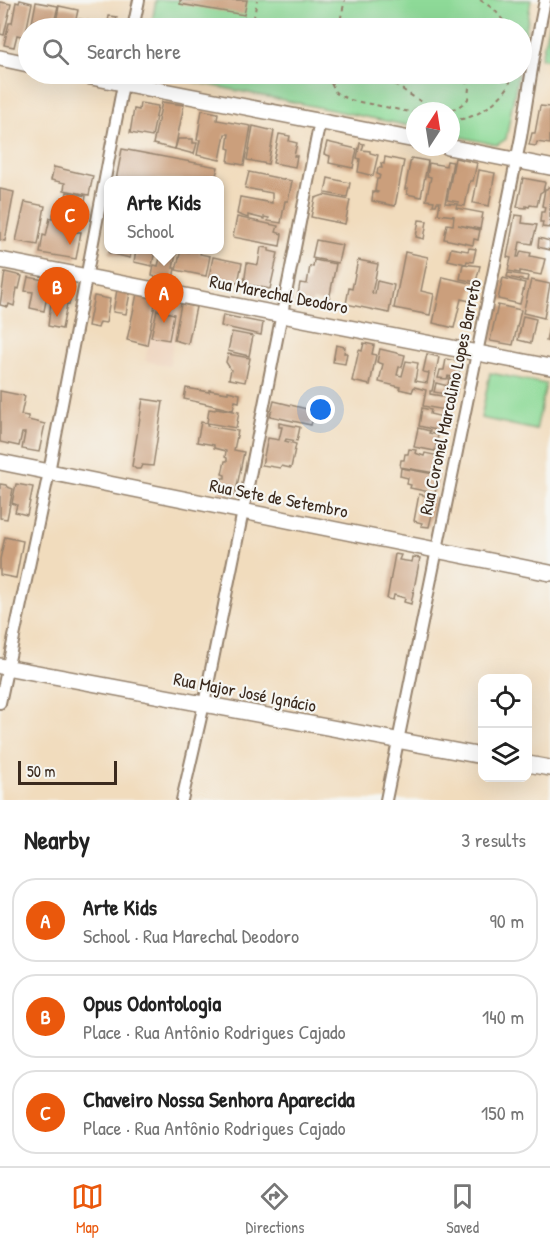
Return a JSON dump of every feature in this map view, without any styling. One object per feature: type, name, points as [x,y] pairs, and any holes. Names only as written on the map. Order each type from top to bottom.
[{"type":"street","points":[[135,18],[139,0]]},
{"type":"street","name":"Rua Coronel Marcolino Lopes Barreto","points":[[532,72],[545,0]]},
{"type":"street","points":[[0,58],[18,62]]},
{"type":"street","points":[[105,176],[123,84]]},
{"type":"street","points":[[151,84],[320,122],[406,138]]},
{"type":"street","name":"Rua Coronel Marcolino Lopes Barreto","points":[[386,800],[530,84]]},
{"type":"street","points":[[182,800],[204,704],[320,122]]},
{"type":"street","points":[[460,149],[550,167]]},
{"type":"street","points":[[0,703],[4,667],[49,472],[104,180]]},
{"type":"street","name":"Rua Marechal Deodoro","points":[[0,260],[550,367]]},
{"type":"street","name":"Rua Sete de Setembro","points":[[0,462],[550,573]]},
{"type":"street","name":"Rua Major José Ignácio","points":[[4,667],[478,755]]},
{"type":"street","points":[[532,765],[550,768]]},
{"type":"path","points":[[254,18],[257,0]]},
{"type":"path","points":[[341,18],[345,0]]},
{"type":"path","points":[[480,0],[494,9],[501,18]]},
{"type":"path","points":[[332,84],[336,93],[350,100],[406,111]]},
{"type":"path","points":[[397,84],[422,102],[445,110],[457,108],[468,99],[469,87],[467,84]]},
{"type":"path","points":[[460,120],[478,113],[494,102],[510,84]]},
{"type":"shaded area","points":[[156,301],[180,306],[169,366],[145,361]]},
{"type":"green space","points":[[156,0],[531,0],[528,18],[153,18]]},
{"type":"green space","points":[[550,18],[550,60],[541,58]]},
{"type":"green space","points":[[205,84],[516,84],[506,139],[497,145],[460,137],[460,102],[406,102],[406,125]]},
{"type":"green space","points":[[490,373],[546,384],[536,430],[481,418]]},
{"type":"building","points":[[20,0],[32,3],[29,18],[18,18],[18,35],[14,47],[4,45],[16,2],[19,3]]},
{"type":"building","points":[[180,0],[247,0],[244,15],[180,4]]},
{"type":"building","points":[[0,2],[11,4],[4,35],[0,34]]},
{"type":"building","points":[[36,2],[58,6],[55,18],[33,18]]},
{"type":"building","points":[[59,6],[78,10],[76,18],[57,18]]},
{"type":"building","points":[[162,102],[184,105],[175,149],[153,144]]},
{"type":"building","points":[[140,103],[158,106],[152,137],[130,133],[134,109],[139,110]]},
{"type":"building","points":[[540,106],[550,107],[550,144],[537,142],[536,146],[529,145],[532,133],[535,133]]},
{"type":"building","points":[[202,110],[218,113],[217,120],[251,126],[244,165],[228,162],[229,134],[225,134],[220,160],[197,155]]},
{"type":"building","points":[[253,126],[274,131],[268,164],[247,160]]},
{"type":"building","points":[[279,134],[290,136],[289,141],[297,143],[294,156],[297,156],[295,167],[273,163]]},
{"type":"building","points":[[178,139],[193,139],[193,143],[197,143],[194,154],[175,149]]},
{"type":"building","points":[[327,142],[357,149],[353,168],[329,163],[330,156],[324,154]]},
{"type":"building","points":[[360,143],[364,144],[362,150],[378,155],[373,176],[358,172],[360,159],[357,158]]},
{"type":"building","points":[[122,149],[218,167],[216,176],[117,176]]},
{"type":"building","points":[[385,157],[404,161],[395,206],[372,201],[373,192],[378,192],[375,191],[380,175],[377,174],[378,168],[382,168],[381,163],[384,164]]},
{"type":"building","points":[[411,158],[428,161],[421,197],[407,194],[408,188],[405,189]]},
{"type":"building","points":[[455,158],[477,163],[473,181],[470,181],[465,206],[458,205],[459,202],[447,200]]},
{"type":"building","points":[[447,161],[453,162],[445,203],[457,204],[456,208],[483,213],[480,229],[458,225],[480,230],[478,240],[474,239],[473,245],[444,239],[447,224],[453,225],[454,216],[438,214],[440,202],[433,205],[434,201],[426,200],[431,177],[427,176],[429,163],[446,166]]},
{"type":"building","points":[[54,167],[93,176],[89,195],[64,190],[65,183],[51,180]]},
{"type":"building","points":[[479,170],[495,173],[489,206],[473,203]]},
{"type":"building","points":[[249,172],[292,181],[281,223],[268,221],[269,218],[248,215],[248,218],[237,214],[240,197],[272,203],[272,193],[245,188]]},
{"type":"building","points":[[328,178],[350,183],[347,197],[325,193]]},
{"type":"building","points":[[523,178],[545,183],[537,206],[517,207]]},
{"type":"building","points":[[550,187],[550,228],[542,227],[543,222],[540,222],[541,212],[544,212],[545,207],[542,206],[545,189]]},
{"type":"building","points":[[0,189],[14,192],[5,241],[0,240]]},
{"type":"building","points":[[67,192],[86,196],[83,213],[64,209]]},
{"type":"building","points":[[324,195],[350,200],[345,224],[311,217],[315,198]]},
{"type":"building","points":[[25,202],[45,206],[38,245],[16,241]]},
{"type":"building","points":[[53,214],[76,216],[73,232],[81,232],[76,259],[40,253],[43,235],[46,236]]},
{"type":"building","points":[[515,215],[523,216],[522,223],[537,225],[532,244],[520,242],[517,257],[521,251],[531,253],[530,256],[545,259],[541,275],[508,271],[511,258],[507,257]]},
{"type":"building","points":[[237,217],[278,226],[276,232],[282,234],[280,246],[233,237]]},
{"type":"building","points":[[419,220],[427,221],[424,239],[416,237]]},
{"type":"building","points":[[539,238],[550,241],[550,250],[538,247]]},
{"type":"building","points":[[316,240],[342,245],[338,263],[312,258]]},
{"type":"building","points":[[261,247],[278,253],[270,289],[244,284],[247,263],[258,265]]},
{"type":"building","points":[[451,248],[468,251],[469,248],[476,249],[473,262],[467,261],[466,264],[448,260]]},
{"type":"building","points":[[405,252],[428,257],[421,291],[434,294],[430,315],[394,308]]},
{"type":"building","points":[[113,254],[130,254],[130,258]]},
{"type":"building","points":[[135,254],[154,254],[152,266],[134,262]]},
{"type":"building","points":[[161,254],[176,254],[173,280],[152,276],[154,265],[158,266]]},
{"type":"building","points":[[180,254],[210,256],[206,276],[176,270]]},
{"type":"building","points":[[213,257],[242,263],[238,283],[209,277]]},
{"type":"building","points":[[314,260],[336,264],[329,300],[325,299],[325,303],[313,301],[312,304],[297,301],[300,283],[307,284],[310,266],[313,267]]},
{"type":"building","points":[[358,260],[378,264],[372,293],[375,294],[377,281],[394,285],[389,313],[346,304],[349,288],[352,289]]},
{"type":"building","points":[[463,264],[480,266],[476,282],[460,279]]},
{"type":"building","points":[[5,272],[22,276],[14,306],[0,305]]},
{"type":"building","points":[[508,273],[528,276],[527,281],[507,277]]},
{"type":"building","points":[[28,277],[50,281],[44,311],[30,308],[33,292],[25,291]]},
{"type":"building","points":[[443,277],[474,284],[470,301],[461,299],[454,328],[433,323]]},
{"type":"building","points":[[503,278],[525,283],[520,304],[498,299]]},
{"type":"building","points":[[531,280],[550,284],[544,318],[523,313]]},
{"type":"building","points":[[117,290],[130,293],[126,314],[113,312]]},
{"type":"building","points":[[60,292],[71,294],[62,329],[48,326],[52,295],[59,297]]},
{"type":"building","points":[[137,294],[156,299],[147,345],[127,340]]},
{"type":"building","points":[[94,296],[110,299],[106,323],[100,322],[98,328],[88,326]]},
{"type":"building","points":[[181,304],[196,307],[188,344],[174,340]]},
{"type":"building","points":[[498,305],[521,310],[513,345],[490,341]]},
{"type":"building","points":[[157,310],[174,314],[169,340],[151,337]]},
{"type":"building","points":[[223,315],[263,323],[261,335],[221,326]]},
{"type":"building","points":[[523,316],[536,319],[531,343],[518,340]]},
{"type":"building","points":[[550,327],[550,342],[546,341]]},
{"type":"building","points":[[232,332],[253,336],[249,356],[228,351]]},
{"type":"building","points":[[364,343],[374,345],[372,354],[376,355],[370,385],[352,381],[359,350],[362,351]]},
{"type":"building","points":[[336,345],[345,347],[344,353],[347,353],[345,364],[333,362]]},
{"type":"building","points":[[380,349],[405,355],[397,375],[402,376],[406,361],[418,363],[415,381],[427,383],[429,373],[423,372],[427,354],[439,357],[430,394],[449,397],[447,408],[450,409],[449,413],[444,412],[445,410],[423,406],[426,390],[414,387],[412,392],[379,382],[383,364],[377,362]]},
{"type":"building","points":[[228,354],[250,358],[245,382],[229,379],[231,370],[226,362]]},
{"type":"building","points":[[446,359],[461,362],[458,378],[448,376],[447,379],[438,378],[440,370],[444,370]]},
{"type":"building","points":[[449,378],[459,380],[456,396],[434,392],[436,383],[448,386]]},
{"type":"building","points":[[186,388],[240,394],[239,402],[235,401],[233,410],[184,399]]},
{"type":"building","points":[[0,391],[25,396],[21,415],[28,416],[28,420],[45,424],[39,452],[22,449],[25,433],[22,433],[19,446],[0,442]]},
{"type":"building","points":[[143,399],[163,402],[153,466],[142,465],[140,469],[136,469],[132,466]]},
{"type":"building","points":[[274,401],[315,411],[311,425],[270,416]]},
{"type":"building","points":[[216,408],[239,412],[236,428],[208,423],[207,426],[238,431],[234,450],[244,452],[235,496],[219,493],[222,478],[225,478],[222,474],[225,461],[227,461],[226,451],[214,448],[214,445],[197,442],[201,422],[207,423],[209,409],[215,410]]},
{"type":"building","points":[[422,408],[431,410],[430,414],[443,417],[440,431],[419,426]]},
{"type":"building","points":[[279,423],[300,427],[297,441],[286,439],[285,441],[296,444],[291,468],[262,465],[268,438],[279,440],[282,427],[279,427]]},
{"type":"building","points":[[418,428],[438,435],[435,451],[414,447]]},
{"type":"building","points":[[409,449],[416,450],[415,453],[424,456],[425,453],[439,456],[438,461],[436,460],[435,473],[400,467],[401,460],[404,460]]},
{"type":"building","points":[[401,468],[439,475],[435,493],[410,488],[411,485],[407,484],[408,478],[400,476]]},
{"type":"building","points":[[0,484],[13,489],[7,519],[0,518]]},
{"type":"building","points":[[16,484],[33,487],[27,515],[15,512],[17,505],[12,503]]},
{"type":"building","points":[[419,494],[436,498],[429,527],[421,526],[422,523],[414,521]]},
{"type":"building","points":[[5,537],[23,541],[16,578],[0,575],[0,559]]},
{"type":"building","points":[[395,554],[401,555],[399,560],[412,562],[413,557],[420,558],[411,604],[404,602],[405,598],[394,595],[393,600],[387,599]]},
{"type":"place","name":"Chaveiro Nossa Senhora Aparecida","points":[[70,245]]},
{"type":"place","name":"Opus Odontologia","points":[[57,317]]},
{"type":"place","name":"Arte Kids","points":[[164,323]]}]
